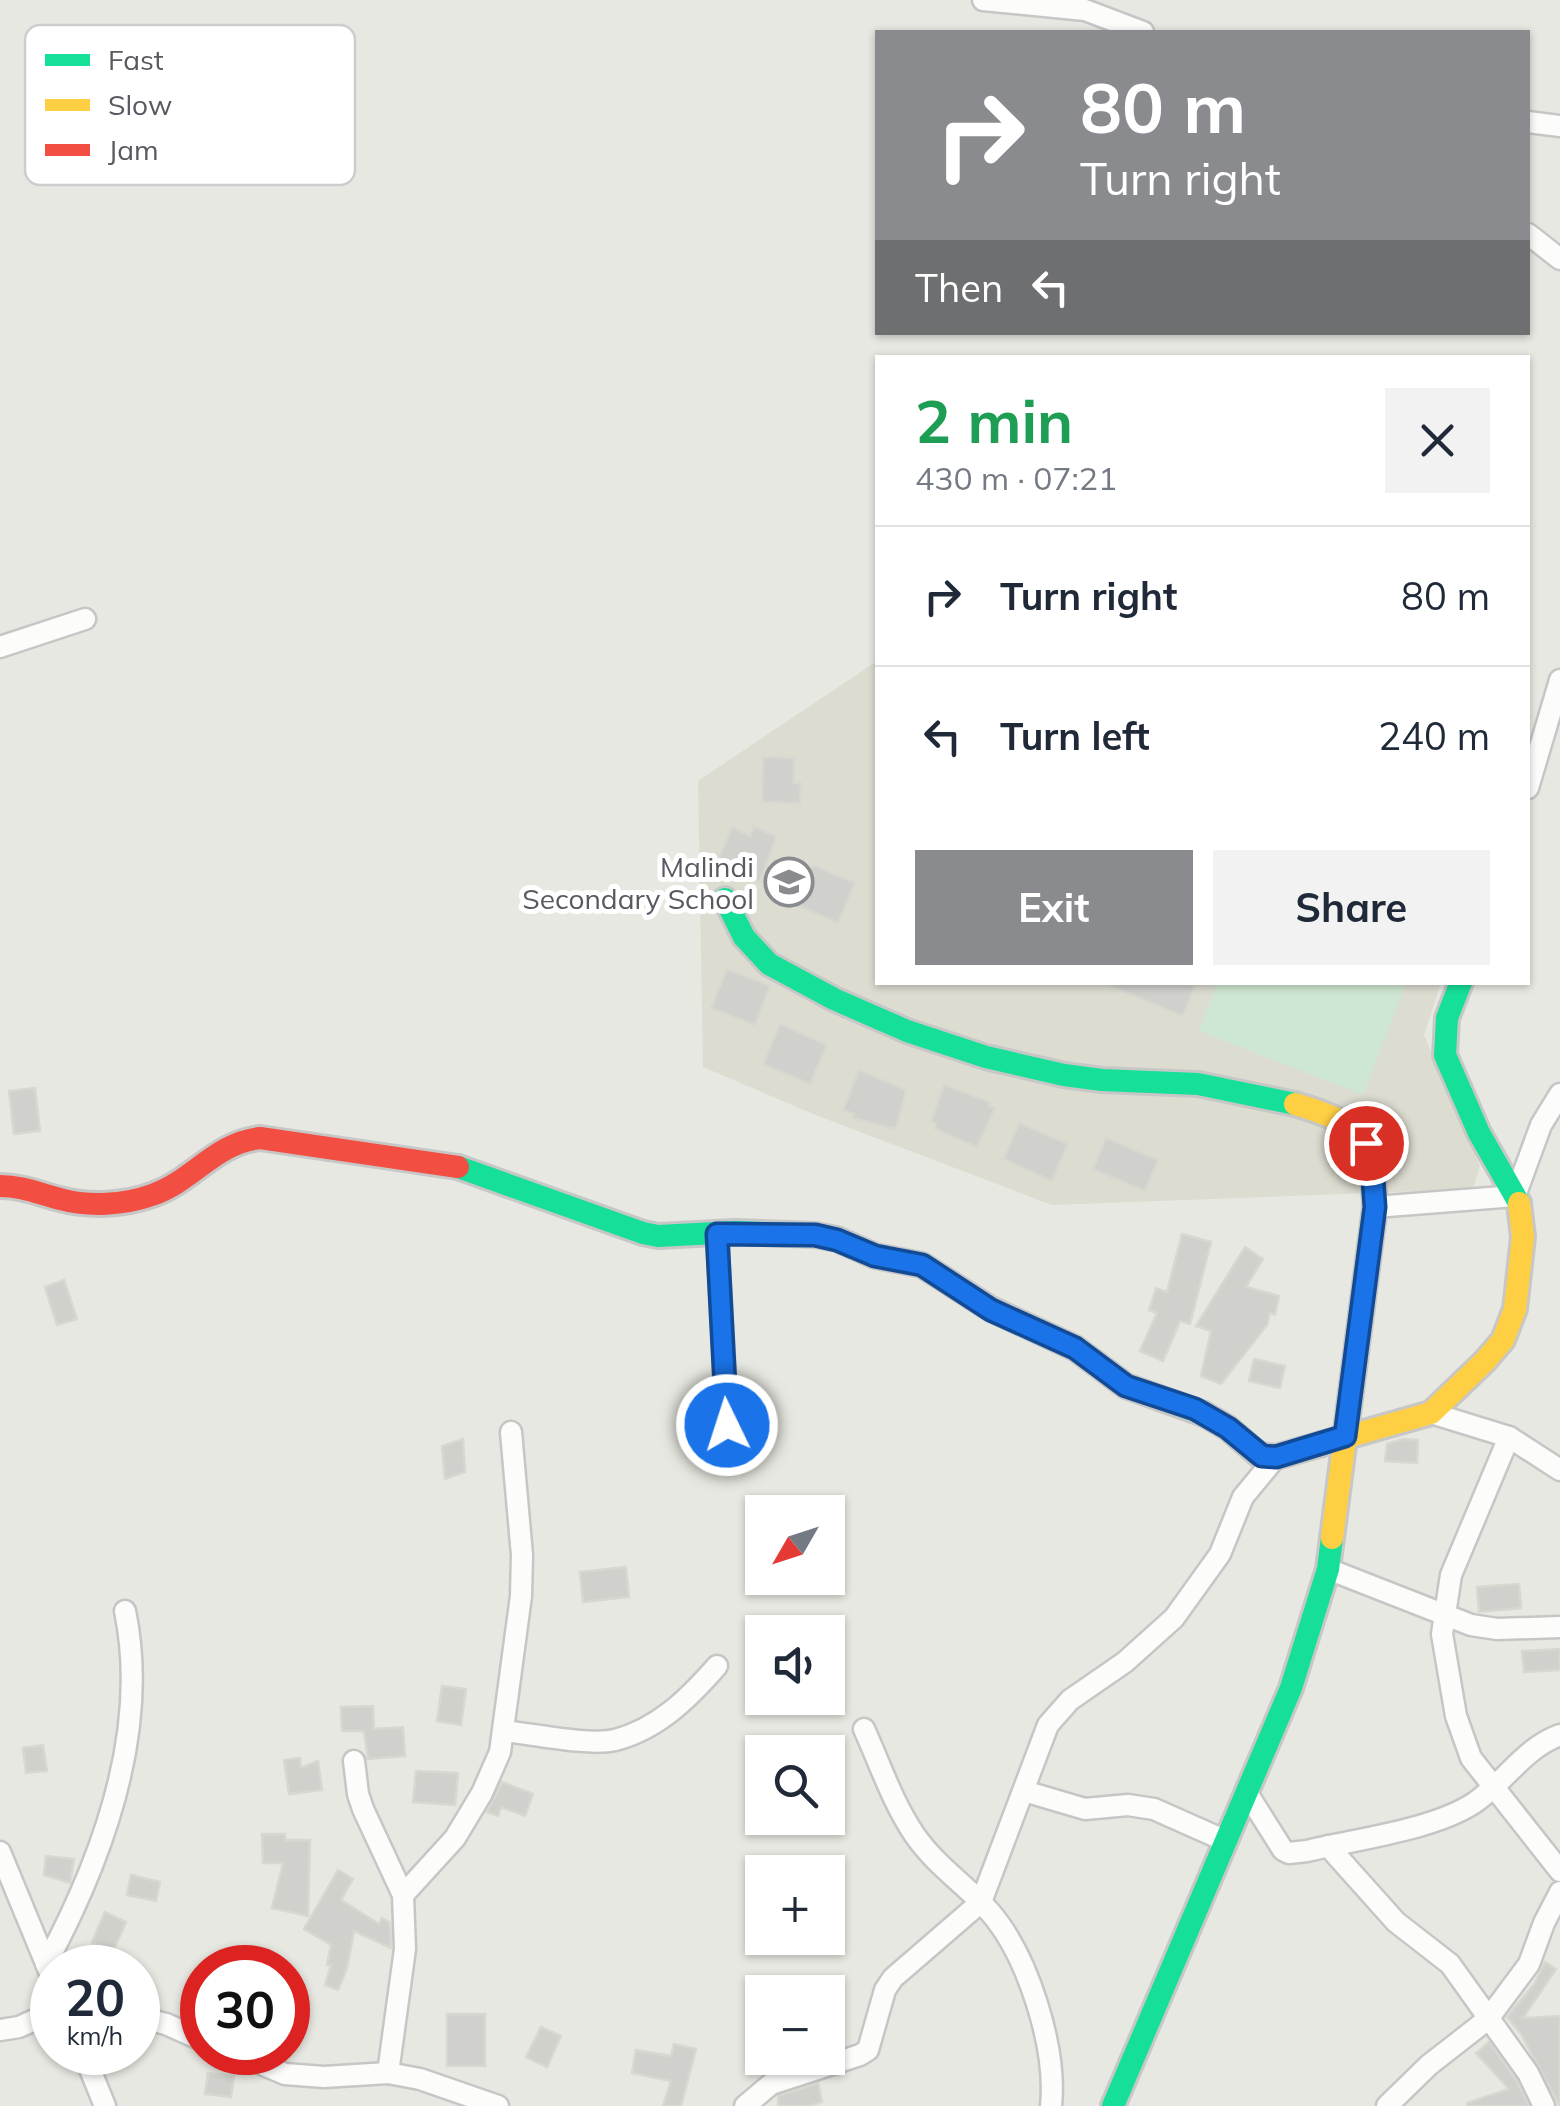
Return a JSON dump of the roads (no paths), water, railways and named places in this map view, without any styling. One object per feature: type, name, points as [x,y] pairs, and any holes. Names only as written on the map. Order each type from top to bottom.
[{"type":"street","points":[[984,0],[1085,10],[1137,30]]},
{"type":"street","points":[[1530,122],[1560,126]]},
{"type":"street","points":[[1530,236],[1560,260]]},
{"type":"street","points":[[0,647],[85,619]]},
{"type":"street","points":[[1530,781],[1560,680]]},
{"type":"street","points":[[725,899],[731,916],[763,960],[824,995],[929,1038],[996,1058],[1102,1080],[1180,1082],[1221,1088],[1324,1113],[1350,1126],[1371,1153],[1375,1207],[1328,1569],[1290,1688],[1113,2106]]},
{"type":"street","points":[[0,1186],[29,1187],[70,1202],[140,1198],[171,1186],[226,1144],[260,1138],[468,1169],[538,1197],[658,1236],[815,1235],[875,1256],[922,1265],[991,1310],[1075,1348],[1126,1386],[1195,1409],[1228,1428],[1260,1455],[1276,1457],[1431,1414],[1503,1340],[1514,1309],[1522,1215],[1479,1133],[1445,1054],[1448,1018],[1460,985]]},
{"type":"street","points":[[1514,1196],[1540,1125],[1560,1094]]},
{"type":"street","points":[[1375,1207],[1514,1196]]},
{"type":"street","points":[[717,1234],[728,1434]]},
{"type":"street","points":[[1431,1414],[1509,1437],[1560,1470]]},
{"type":"street","points":[[403,1896],[456,1838],[492,1772],[504,1731],[522,1575],[511,1432]]},
{"type":"street","points":[[1509,1437],[1451,1574],[1442,1634],[1456,1716],[1471,1758],[1560,1871]]},
{"type":"street","points":[[746,2106],[771,2084],[868,2050],[885,1990],[893,1978],[981,1902],[1042,1737],[1056,1713],[1126,1662],[1174,1618],[1220,1554],[1243,1497],[1276,1457]]},
{"type":"street","points":[[1328,1569],[1443,1616],[1497,1629],[1560,1627]]},
{"type":"street","points":[[60,1945],[99,1852],[116,1788],[134,1676],[125,1610]]},
{"type":"street","points":[[504,1731],[613,1741],[657,1722],[679,1707],[718,1666]]},
{"type":"street","points":[[864,1729],[914,1834],[939,1866],[981,1902],[1004,1932],[1029,1983],[1051,2060],[1051,2106]]},
{"type":"street","points":[[1247,1793],[1285,1852],[1328,1846],[1441,1818],[1475,1802],[1532,1749],[1560,1735]]},
{"type":"street","points":[[354,1761],[363,1809],[403,1896],[405,1949],[388,2073]]},
{"type":"street","points":[[1024,1791],[1086,1809],[1128,1804],[1154,1809],[1226,1841]]},
{"type":"street","points":[[1328,1846],[1396,1922],[1442,1956],[1528,2073],[1544,2106]]},
{"type":"street","points":[[0,1852],[38,1945]]},
{"type":"street","points":[[0,1887],[19,1902]]},
{"type":"street","points":[[1387,2106],[1429,2065],[1488,2019],[1529,1964],[1560,1892]]},
{"type":"street","points":[[0,2030],[30,2022]]},
{"type":"street","points":[[298,2075],[388,2073],[435,2083],[498,2106]]},
{"type":"street","points":[[92,2075],[105,2106]]},
{"type":"place","name":"Malindi Secondary School","points":[[789,882]]}]
